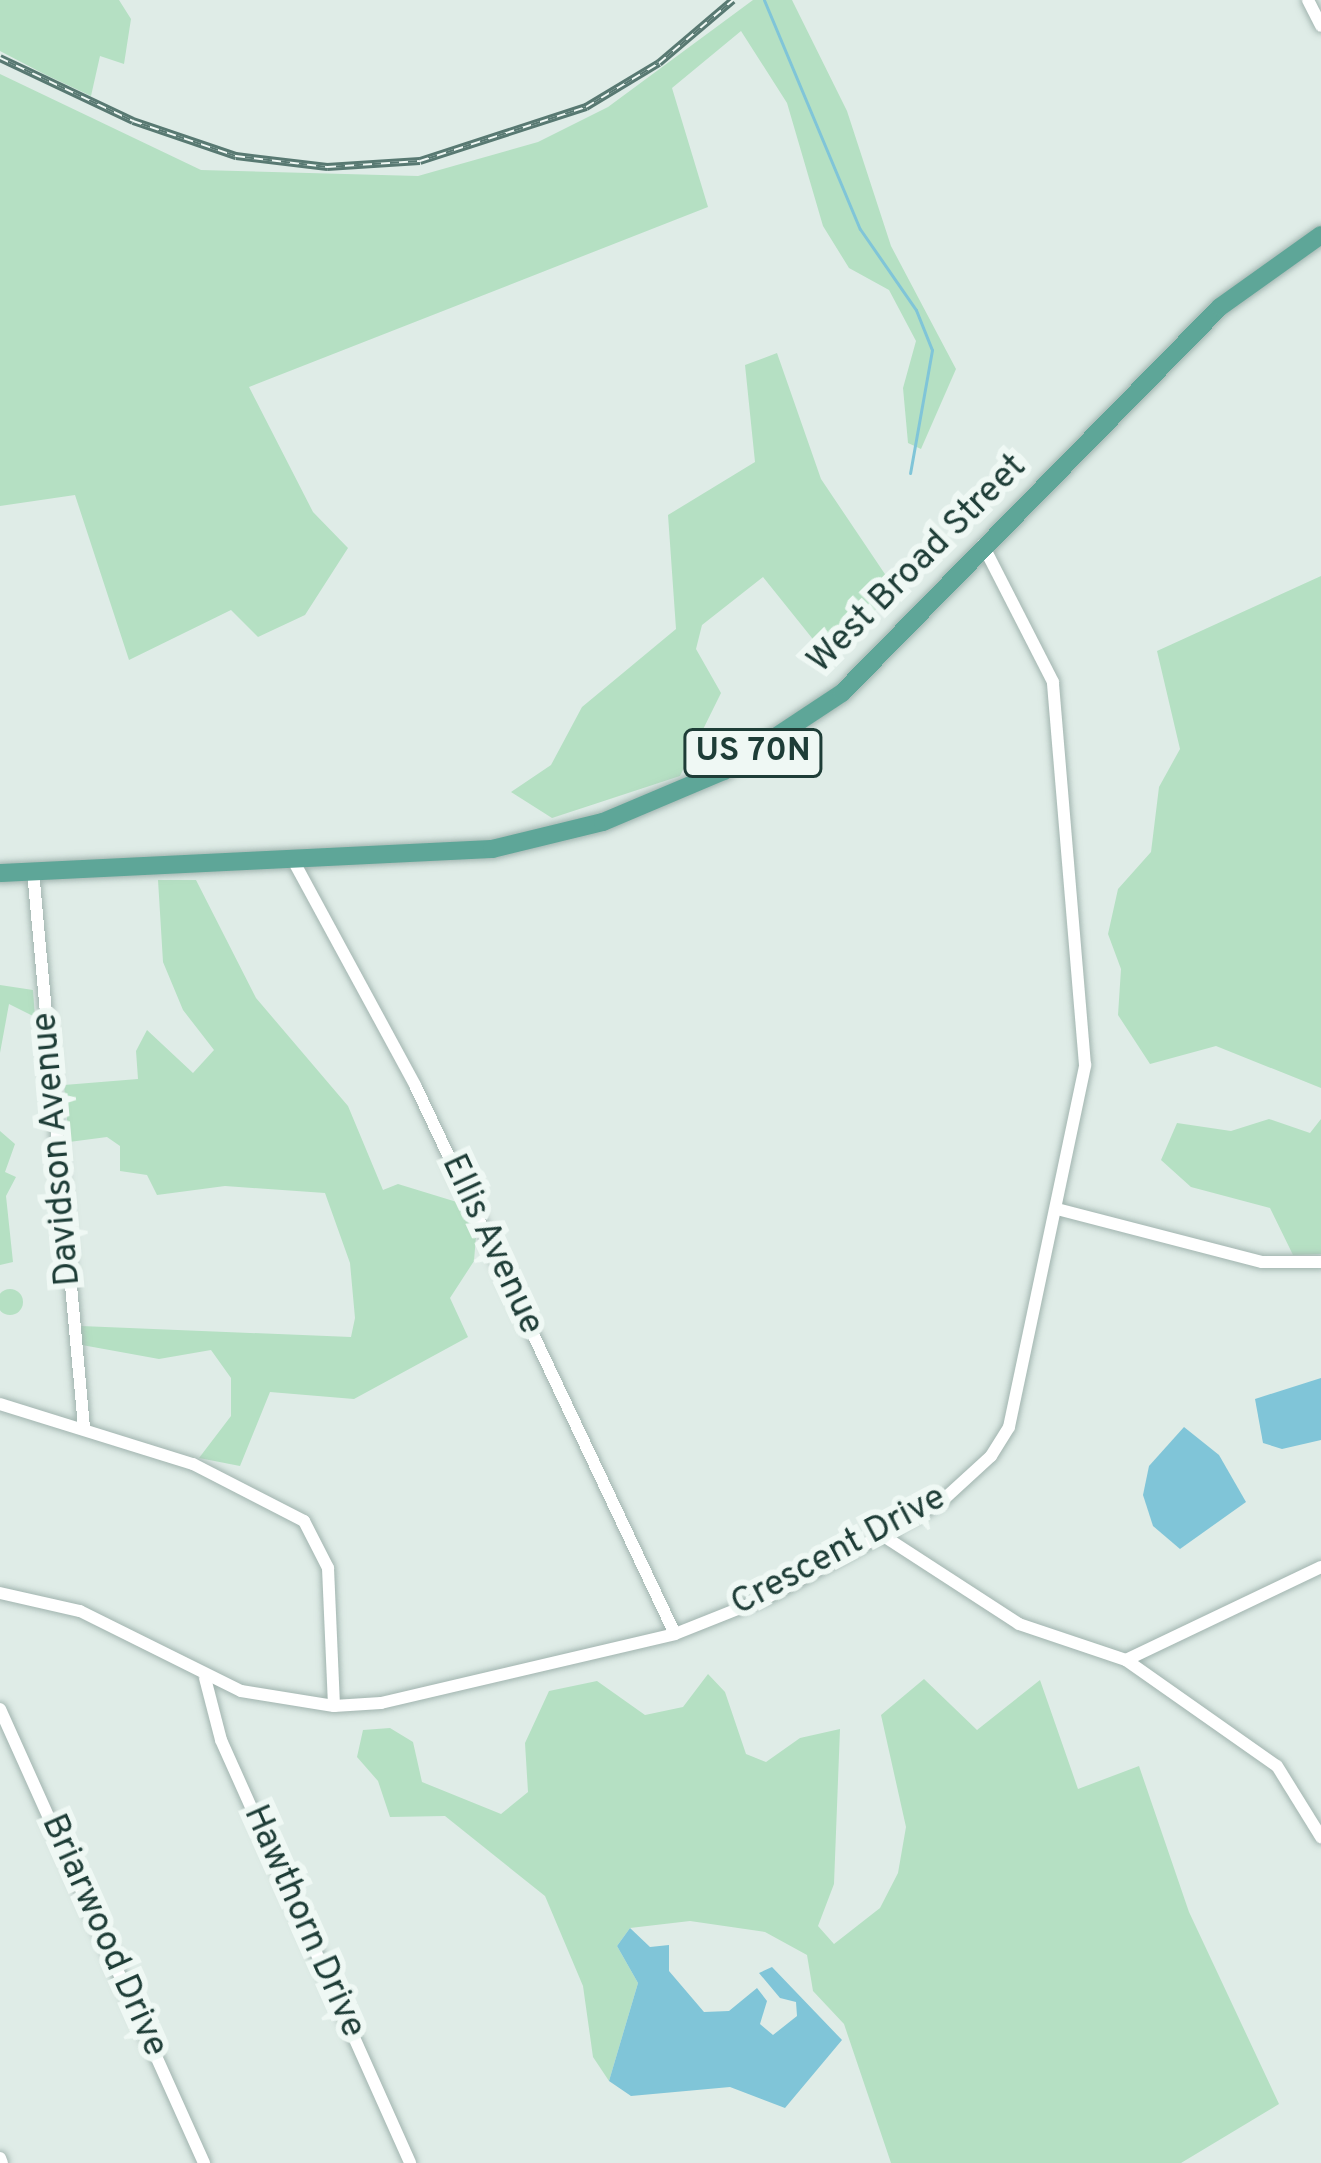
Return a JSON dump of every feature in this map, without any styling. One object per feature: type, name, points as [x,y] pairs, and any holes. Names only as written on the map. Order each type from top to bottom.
[{"type":"main road","name":"West Broad Street","points":[[0,873],[492,849],[603,822],[684,789],[842,693],[1220,307],[1321,236]]},
{"type":"street","points":[[1308,0],[1321,26]]},
{"type":"street","name":"Crescent Drive","points":[[0,1593],[80,1611],[205,1678],[278,1701],[334,1706],[675,1634],[769,1597],[970,1479],[1009,1427],[1085,1065],[1064,752],[1053,682],[983,545]]},
{"type":"street","name":"Ellis Avenue","points":[[293,862],[415,1085],[675,1634]]},
{"type":"street","name":"Davidson Avenue","points":[[33,872],[84,1427]]},
{"type":"street","points":[[1057,1209],[1262,1262],[1321,1262]]},
{"type":"street","points":[[0,1404],[193,1464],[304,1521],[328,1568],[334,1706]]},
{"type":"street","points":[[882,1534],[1018,1624],[1126,1660],[1277,1766],[1321,1837]]},
{"type":"street","points":[[1126,1660],[1321,1567]]},
{"type":"street","name":"Hawthorn Drive","points":[[205,1678],[221,1740],[410,2163]]},
{"type":"street","name":"Briarwood Drive","points":[[0,1709],[205,2163]]},
{"type":"green space","points":[[0,0],[119,0],[131,19],[124,64],[100,56],[91,96],[46,75],[0,51]]},
{"type":"green space","points":[[753,0],[792,0],[847,111],[891,246],[956,369],[921,449],[908,443],[903,388],[916,341],[889,290],[849,268],[823,226],[787,103],[741,31],[672,88],[708,207],[249,387],[313,512],[348,548],[305,615],[258,637],[231,610],[129,660],[75,495],[0,506],[0,74],[201,170],[418,176],[538,142],[608,107]]},
{"type":"green space","points":[[777,353],[821,479],[897,592],[824,653],[763,577],[702,625],[696,649],[721,693],[680,776],[552,818],[511,792],[551,765],[582,707],[676,629],[668,515],[755,462],[745,365]]},
{"type":"green space","points":[[1321,576],[1321,1088],[1216,1046],[1150,1064],[1118,1015],[1121,969],[1108,934],[1118,889],[1151,852],[1159,787],[1180,749],[1157,651]]},
{"type":"green space","points":[[158,880],[196,880],[256,998],[348,1106],[383,1190],[398,1184],[460,1203],[476,1236],[474,1261],[450,1298],[468,1337],[354,1399],[270,1392],[240,1466],[199,1458],[231,1416],[231,1378],[211,1350],[159,1359],[82,1345],[81,1326],[351,1337],[355,1318],[350,1263],[325,1193],[225,1186],[157,1195],[147,1175],[120,1171],[120,1146],[107,1137],[69,1142],[64,1085],[138,1079],[136,1051],[147,1030],[193,1073],[214,1050],[183,1010],[163,962]]},
{"type":"green space","points":[[0,985],[33,990],[35,1017],[9,1004],[0,1053]]},
{"type":"green space","points":[[1269,1119],[1310,1133],[1321,1119],[1321,1254],[1293,1255],[1270,1208],[1191,1187],[1161,1160],[1177,1123],[1231,1131]]},
{"type":"green space","points":[[0,1131],[15,1144],[5,1172],[16,1177],[6,1196],[13,1262],[0,1265]]},
{"type":"green space","points":[[10,1289],[23,1302],[10,1315],[-3,1302]]},
{"type":"green space","points":[[708,1674],[725,1692],[746,1754],[766,1762],[800,1738],[840,1729],[834,1884],[818,1926],[834,1944],[880,1908],[898,1873],[906,1827],[881,1715],[924,1679],[977,1730],[1040,1680],[1078,1789],[1139,1766],[1189,1912],[1279,2104],[1181,2163],[891,2163],[844,2024],[813,1991],[807,1955],[765,1932],[690,1921],[630,1928],[617,1946],[638,1983],[609,2081],[593,2057],[583,1986],[545,1896],[445,1816],[390,1817],[378,1781],[357,1757],[363,1730],[390,1728],[413,1742],[422,1782],[501,1814],[528,1792],[525,1743],[549,1691],[597,1681],[645,1715],[683,1707]]},
{"type":"water","points":[[1321,1378],[1321,1440],[1282,1449],[1263,1443],[1255,1399]]},
{"type":"water","points":[[1184,1427],[1219,1455],[1246,1502],[1180,1549],[1153,1526],[1143,1495],[1149,1466]]},
{"type":"water","points":[[630,1928],[650,1947],[669,1945],[669,1971],[704,2012],[729,2011],[757,1988],[767,2001],[760,2024],[773,2035],[797,2016],[796,2002],[780,1998],[759,1973],[772,1967],[842,2040],[785,2108],[730,2087],[631,2096],[609,2081],[638,1983],[617,1946]]},
{"type":"waterway","points":[[764,0],[860,229],[916,310],[932,350],[910,473]]},
{"type":"railway","points":[[0,58],[133,121],[236,156],[327,167],[420,161],[586,107],[659,63],[733,0]]}]
